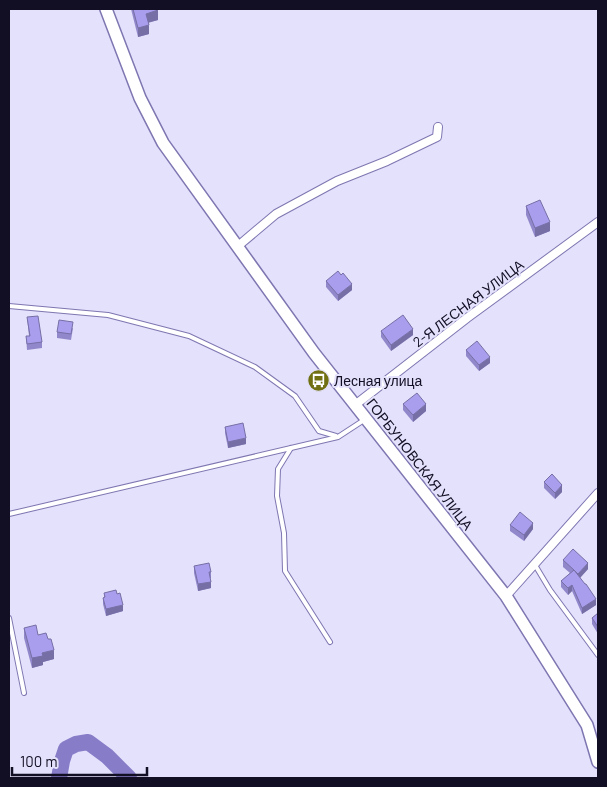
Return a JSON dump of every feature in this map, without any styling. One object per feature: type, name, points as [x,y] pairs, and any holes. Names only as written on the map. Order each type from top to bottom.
[{"type":"main road","name":"ГОРБУНОВСКАЯ УЛИЦА","points":[[106,9],[140,98],[163,142],[314,353],[506,596],[587,725],[598,762]]},
{"type":"street","points":[[238,246],[276,214],[337,181],[388,161],[437,137],[438,127]]},
{"type":"street","name":"2-Я ЛЕСНАЯ УЛИЦА","points":[[355,405],[467,318],[598,222]]},
{"type":"street","points":[[506,596],[598,493]]},
{"type":"lane","points":[[9,306],[108,315],[189,336],[255,367],[295,396],[319,431],[338,437]]},
{"type":"lane","points":[[9,514],[338,437],[365,418]]},
{"type":"lane","points":[[291,448],[278,469],[277,496],[284,533],[285,571],[330,642]]},
{"type":"lane","points":[[534,564],[550,590],[598,655]]},
{"type":"lane","points":[[9,618],[24,693]]},
{"type":"building","points":[[133,9],[158,10],[146,14],[149,25],[138,28]]},
{"type":"building","points":[[540,200],[550,222],[535,228],[526,206]]},
{"type":"building","points":[[338,271],[341,275],[343,273],[352,284],[338,295],[326,281]]},
{"type":"building","points":[[403,315],[413,329],[391,345],[381,331]]},
{"type":"building","points":[[38,316],[42,342],[27,344],[26,336],[30,336],[27,317]]},
{"type":"building","points":[[59,320],[73,322],[71,334],[57,332]]},
{"type":"building","points":[[477,341],[490,357],[479,365],[466,350]]},
{"type":"building","points":[[417,393],[426,404],[413,415],[403,404]]},
{"type":"building","points":[[243,423],[246,438],[228,442],[225,427]]},
{"type":"building","points":[[552,474],[562,485],[555,493],[544,482]]},
{"type":"building","points":[[520,512],[533,523],[524,535],[510,525]]},
{"type":"building","points":[[573,549],[588,563],[578,574],[563,560]]},
{"type":"building","points":[[209,563],[211,582],[198,584],[194,566]]},
{"type":"building","points":[[574,570],[596,599],[582,608],[572,585],[568,588],[561,581]]},
{"type":"building","points":[[116,590],[117,594],[120,593],[123,605],[106,609],[103,598],[105,597],[104,593]]},
{"type":"building","points":[[598,613],[598,627],[592,618]]},
{"type":"building","points":[[36,625],[38,635],[46,633],[48,639],[51,639],[54,650],[42,653],[43,656],[32,658],[24,628]]},
{"type":"waterway","points":[[59,778],[66,749],[76,744],[88,742],[107,756],[129,778]]},
{"type":"place","name":"Лесная улица","points":[[318,380]]}]
